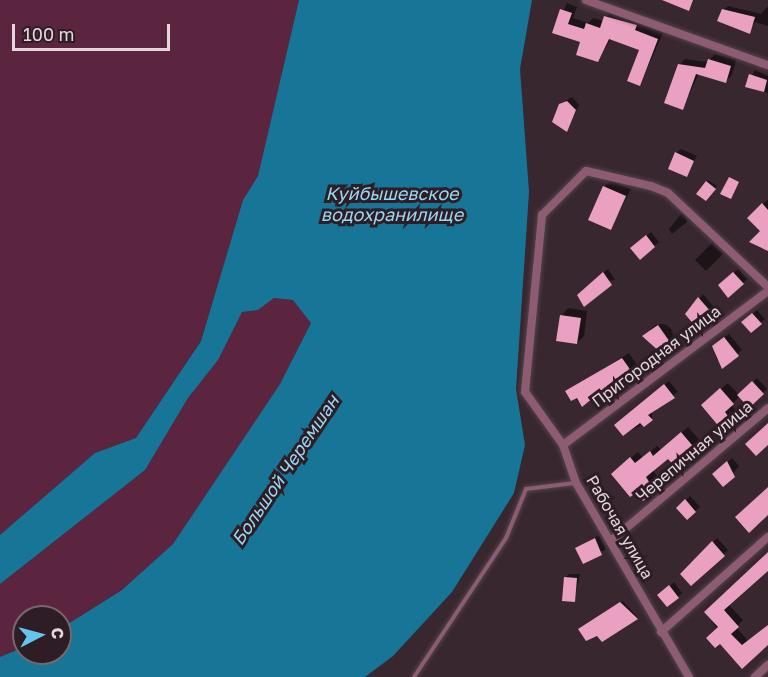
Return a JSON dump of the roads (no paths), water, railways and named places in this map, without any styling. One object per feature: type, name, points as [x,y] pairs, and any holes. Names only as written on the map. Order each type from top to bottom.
[{"type":"street","points":[[586,0],[768,65]]},
{"type":"street","name":"Рабочая улица","points":[[689,677],[661,632],[612,540],[576,483],[563,445],[525,392],[542,214],[586,171],[651,186],[668,193],[768,289]]},
{"type":"street","name":"Пригородная улица","points":[[563,445],[768,289]]},
{"type":"street","name":"Черепичная улица","points":[[612,540],[768,408]]},
{"type":"street","points":[[661,632],[768,537]]},
{"type":"street","points":[[755,677],[768,665]]},
{"type":"lane","points":[[414,677],[506,538],[526,489],[576,483]]},
{"type":"water","name":"Куйбышевское водохранилище","points":[[299,0],[532,0],[520,69],[529,192],[516,389],[525,445],[514,493],[452,592],[393,656],[365,677],[0,677],[0,657],[12,652],[12,665],[72,665],[72,621],[122,590],[173,544],[280,384],[311,323],[293,300],[274,298],[258,310],[242,312],[218,360],[188,398],[145,470],[0,584],[0,535],[95,453],[136,438],[201,341],[243,200],[258,176]]},
{"type":"water label","name":"Большой Черемшан","points":[[285,470]]}]
